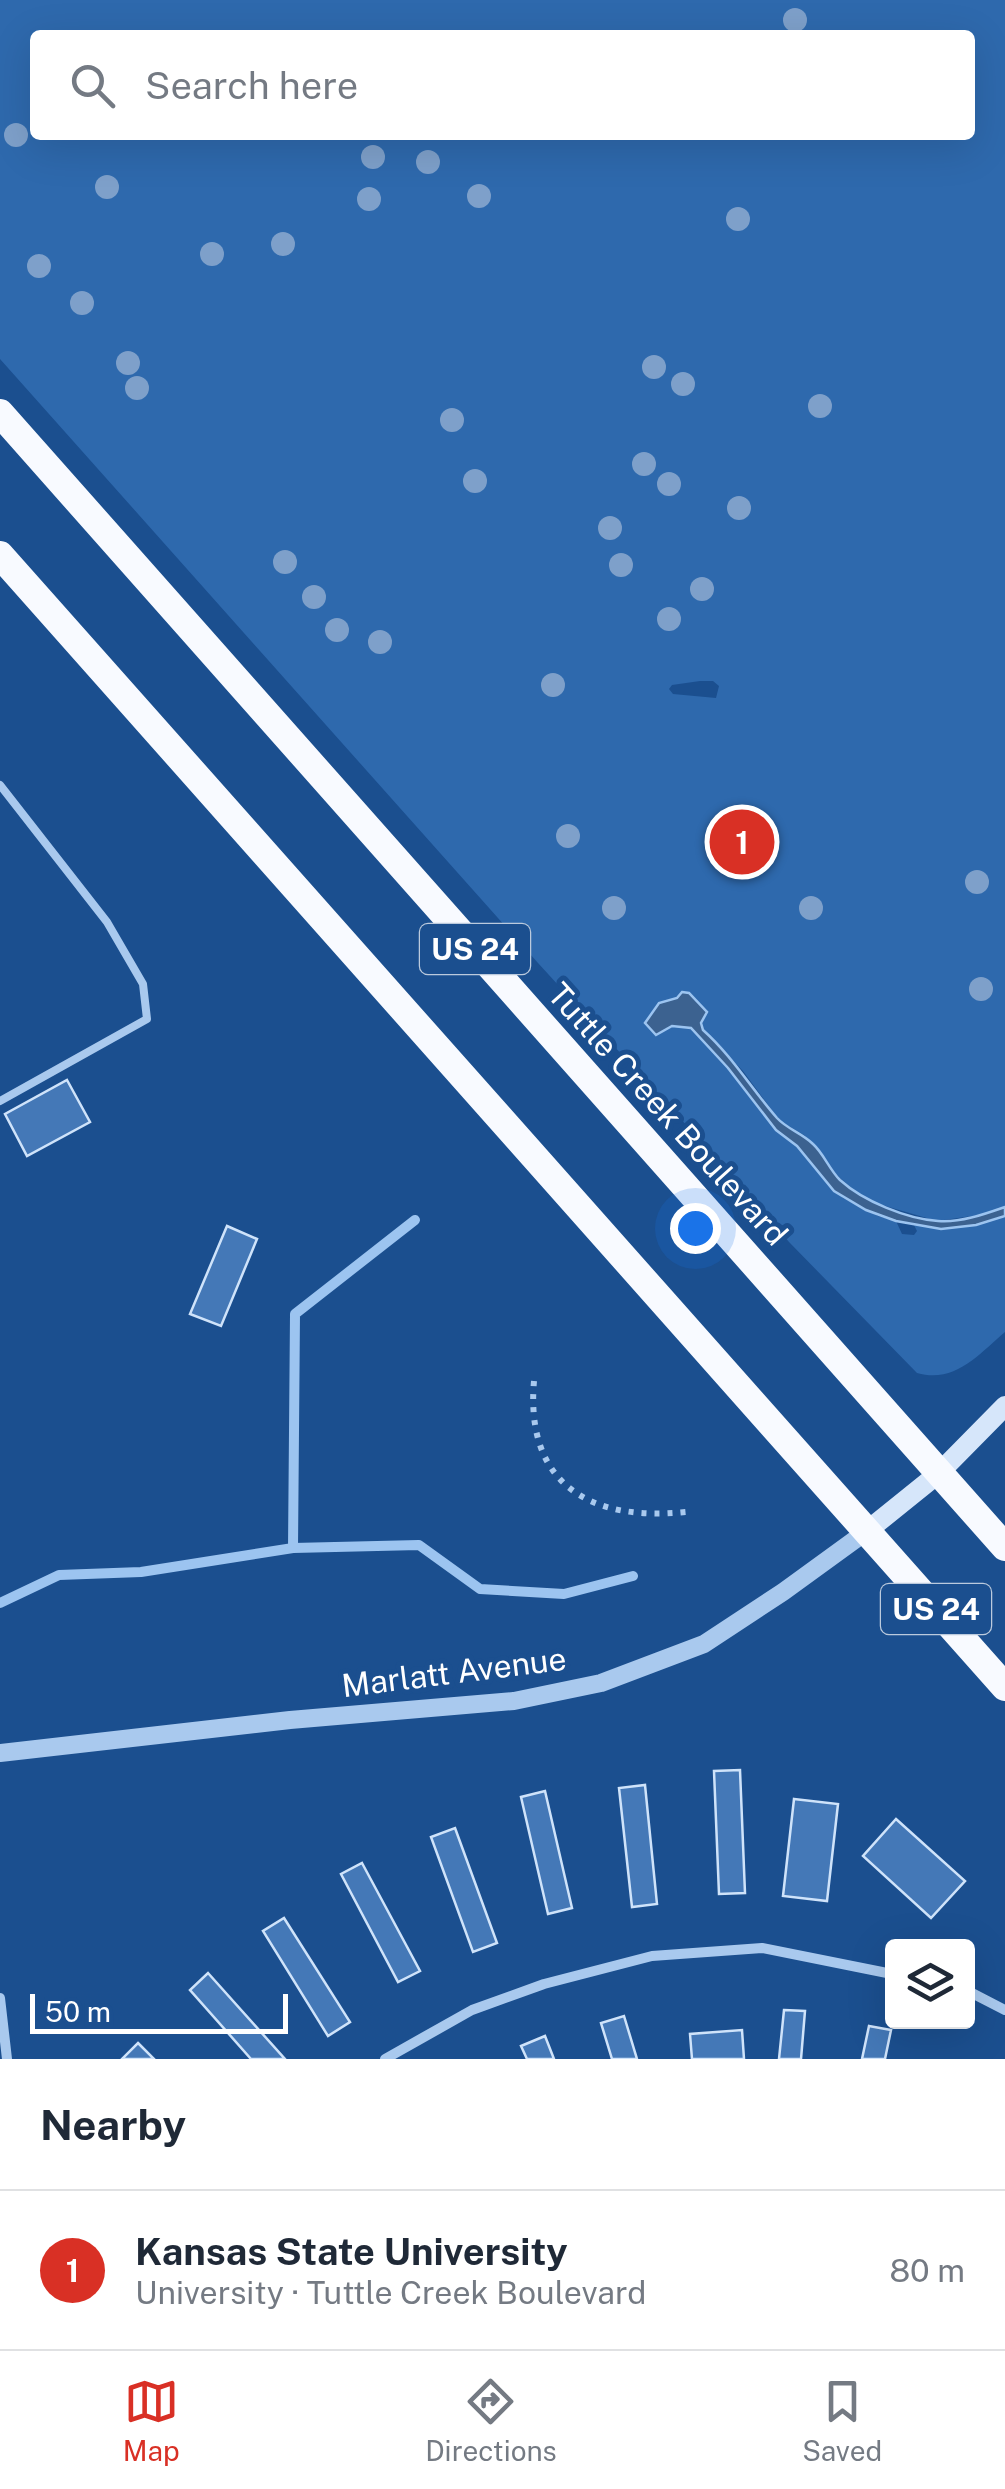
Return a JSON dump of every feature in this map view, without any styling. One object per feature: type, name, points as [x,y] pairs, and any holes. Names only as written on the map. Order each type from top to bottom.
[{"type":"highway","name":"Tuttle Creek Boulevard","points":[[0,413],[1005,1547]]},
{"type":"highway","name":"US 24","points":[[0,555],[1005,1687]]},
{"type":"main road","name":"Marlatt Avenue","points":[[867,1531],[939,1473],[1005,1406]]},
{"type":"street","name":"Marlatt Avenue","points":[[0,1753],[290,1720],[514,1701],[601,1684],[704,1644],[867,1531]]},
{"type":"street","points":[[385,2059],[472,2010],[544,1984],[652,1956],[762,1948],[885,1973]]},
{"type":"street","points":[[975,1995],[1005,2010]]},
{"type":"street","points":[[0,1998],[7,2059]]},
{"type":"lane","points":[[0,784],[108,922],[142,984],[148,1019],[0,1101]]},
{"type":"path","points":[[534,1382],[532,1413],[540,1445],[556,1477],[591,1504],[653,1516],[686,1512]]},
{"type":"shaded area","points":[[0,0],[1005,0],[1005,1207],[937,1221],[859,1195],[826,1165],[804,1135],[780,1121],[743,1071],[703,1030],[701,1023],[706,1016],[689,993],[655,1007],[653,1012],[662,1030],[679,1025],[691,1028],[776,1130],[797,1146],[843,1198],[896,1221],[902,1234],[914,1235],[914,1225],[960,1226],[1005,1216],[1005,1332],[955,1371],[917,1373],[789,1242],[0,359]],"holes":[[[713,681],[719,686],[716,698],[673,694],[669,689],[672,685]]]},
{"type":"shaded area","points":[[682,992],[689,993],[707,1012],[701,1023],[703,1030],[777,1118],[813,1144],[850,1188],[886,1208],[926,1220],[964,1219],[1005,1207],[1005,1216],[976,1225],[941,1229],[896,1221],[866,1210],[834,1191],[797,1146],[776,1130],[691,1028],[672,1026],[656,1035],[645,1023],[659,1003],[677,998]]},
{"type":"building","points":[[67,1080],[90,1122],[27,1156],[5,1114]]},
{"type":"building","points":[[227,1226],[257,1239],[221,1326],[190,1314]]},
{"type":"building","points":[[740,1770],[745,1893],[719,1894],[714,1771]]},
{"type":"building","points":[[645,1785],[657,1904],[632,1907],[619,1788]]},
{"type":"building","points":[[545,1791],[572,1908],[548,1914],[521,1797]]},
{"type":"building","points":[[794,1799],[838,1804],[827,1901],[783,1896]]},
{"type":"building","points":[[896,1819],[965,1881],[931,1918],[863,1856]]},
{"type":"building","points":[[455,1828],[497,1943],[473,1952],[431,1837]]},
{"type":"building","points":[[362,1863],[420,1971],[398,1982],[341,1874]]},
{"type":"building","points":[[284,1918],[350,2022],[328,2036],[263,1931]]},
{"type":"building","points":[[208,1973],[285,2059],[251,2059],[190,1990]]},
{"type":"building","points":[[784,2010],[805,2011],[801,2059],[779,2059]]},
{"type":"building","points":[[624,2016],[637,2059],[612,2059],[601,2023]]},
{"type":"building","points":[[869,2026],[891,2030],[885,2059],[862,2059]]},
{"type":"building","points":[[742,2030],[744,2059],[692,2059],[690,2034]]},
{"type":"building","points":[[545,2036],[554,2059],[527,2059],[521,2046]]},
{"type":"building","points":[[138,2043],[154,2059],[122,2059]]},
{"type":"waterway","points":[[293,1548],[295,1314],[415,1220]]},
{"type":"waterway","points":[[0,1603],[59,1575],[141,1572],[293,1548],[419,1545],[480,1589],[564,1594],[633,1576]]},
{"type":"place","name":"Kansas State University","points":[[742,842]]}]
